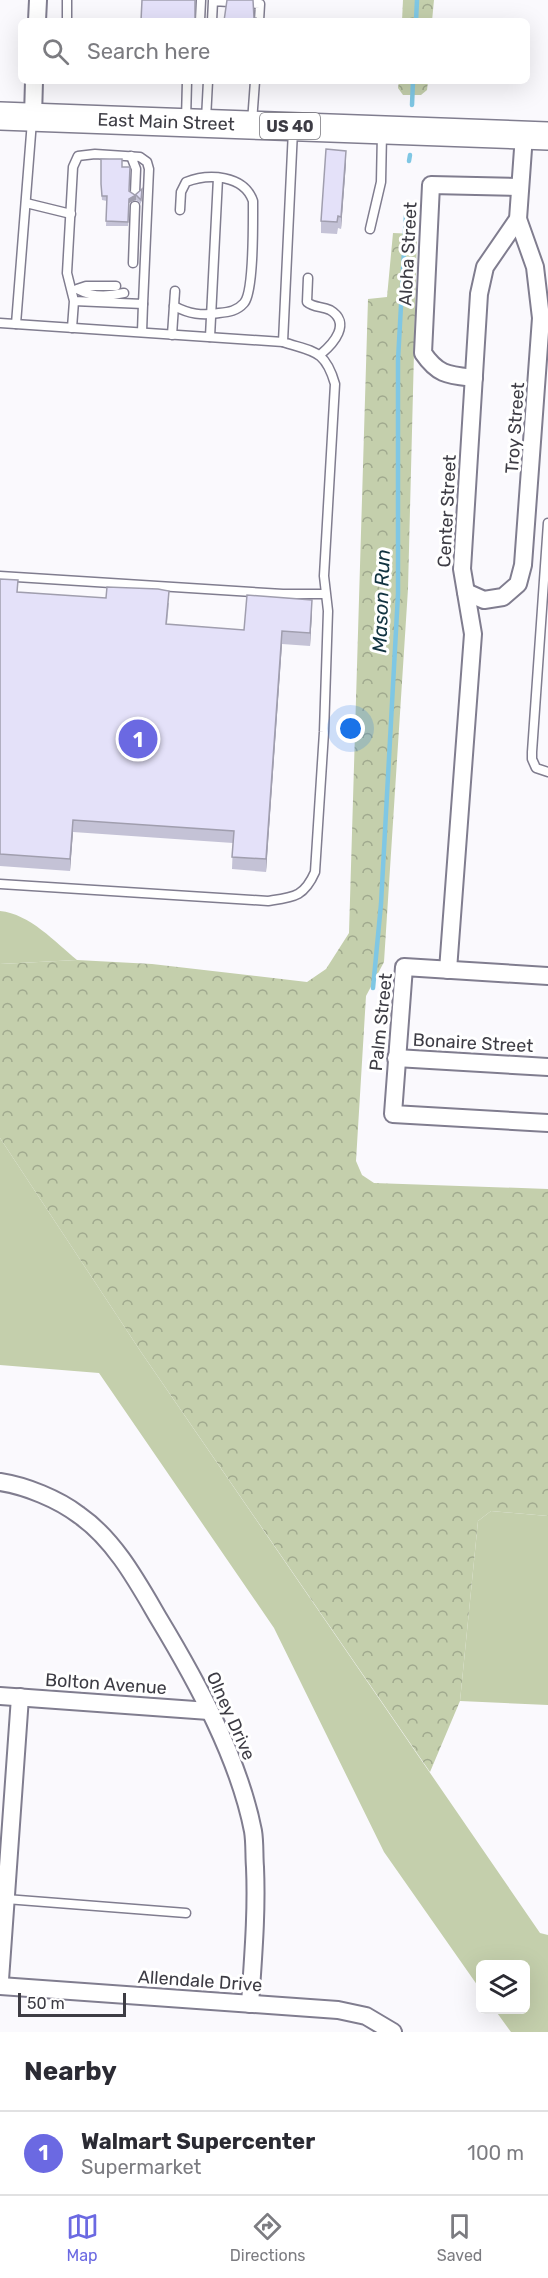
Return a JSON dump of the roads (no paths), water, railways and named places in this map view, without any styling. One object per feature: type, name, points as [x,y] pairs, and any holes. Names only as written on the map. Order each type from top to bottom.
[{"type":"main road","name":"East Main Street","points":[[0,116],[536,135]]},
{"type":"street","points":[[37,18],[38,0]]},
{"type":"street","points":[[33,117],[34,84]]},
{"type":"street","points":[[518,219],[519,187],[536,135]]},
{"type":"street","name":"Aloha Street","points":[[474,378],[447,374],[433,367],[423,353],[431,185],[519,187]]},
{"type":"street","name":"Center Street","points":[[448,970],[473,634],[462,569],[479,294],[484,267],[518,219]]},
{"type":"street","name":"Troy Street","points":[[466,592],[484,600],[503,597],[518,584],[524,565],[541,318],[535,267],[518,219]]},
{"type":"street","name":"Palm Street","points":[[548,976],[404,967],[393,1114],[548,1124]]},
{"type":"street","name":"Bonaire Street","points":[[396,1058],[548,1067]]},
{"type":"street","name":"Olney Drive","points":[[0,1482],[13,1484],[46,1497],[80,1515],[112,1546],[142,1589],[182,1658],[209,1712],[234,1767],[253,1832],[257,1904],[250,2004]]},
{"type":"street","name":"Bolton Avenue","points":[[0,1696],[209,1712]]},
{"type":"street","points":[[0,1980],[3,1908],[20,1697]]},
{"type":"street","name":"Allendale Drive","points":[[0,1986],[352,2012],[378,2022],[393,2032]]},
{"type":"lane","points":[[67,18],[68,0]]},
{"type":"lane","points":[[200,18],[201,0]]},
{"type":"lane","points":[[212,18],[213,1],[260,4],[259,18]]},
{"type":"lane","points":[[189,84],[196,123]]},
{"type":"lane","points":[[196,123],[207,84]]},
{"type":"lane","points":[[252,125],[255,84]]},
{"type":"lane","points":[[16,324],[33,117]]},
{"type":"lane","points":[[282,342],[293,126]]},
{"type":"lane","points":[[370,229],[381,182],[382,130]]},
{"type":"lane","points":[[72,328],[75,288],[68,273],[73,167],[78,156],[95,154],[141,156],[147,162],[149,169],[142,333]]},
{"type":"lane","points":[[131,156],[136,169],[139,193]]},
{"type":"lane","points":[[174,306],[185,312],[211,315],[235,310],[246,301],[250,287],[253,201],[249,189],[237,181],[196,178],[186,182],[181,192],[180,210]]},
{"type":"lane","points":[[210,337],[218,178]]},
{"type":"lane","points":[[26,204],[70,214]]},
{"type":"lane","points":[[137,264],[139,206]]},
{"type":"lane","points":[[308,278],[307,302],[312,306],[330,310],[339,319],[340,329],[334,343],[321,354]]},
{"type":"lane","points":[[75,288],[116,286]]},
{"type":"lane","points":[[75,288],[87,294],[124,293]]},
{"type":"lane","points":[[172,335],[175,291]]},
{"type":"lane","points":[[74,301],[143,304]]},
{"type":"lane","points":[[0,323],[282,342],[321,354],[330,368],[335,384],[324,576],[328,611],[324,744],[315,872],[308,889],[290,897],[268,902],[0,884]]},
{"type":"lane","points":[[548,523],[532,759],[536,768],[548,772]]},
{"type":"lane","points":[[0,576],[283,594],[325,594]]},
{"type":"lane","points":[[3,1908],[186,1913]]},
{"type":"waterway","name":"Mason Run","points":[[416,18],[417,0]]},
{"type":"waterway","name":"Mason Run","points":[[412,105],[413,84]]},
{"type":"waterway","name":"Mason Run","points":[[409,161],[410,155]]},
{"type":"waterway","name":"Mason Run","points":[[373,988],[381,904],[398,594],[398,360],[406,215]]},
{"type":"place","name":"Walmart Supercenter","points":[[138,739]]}]
